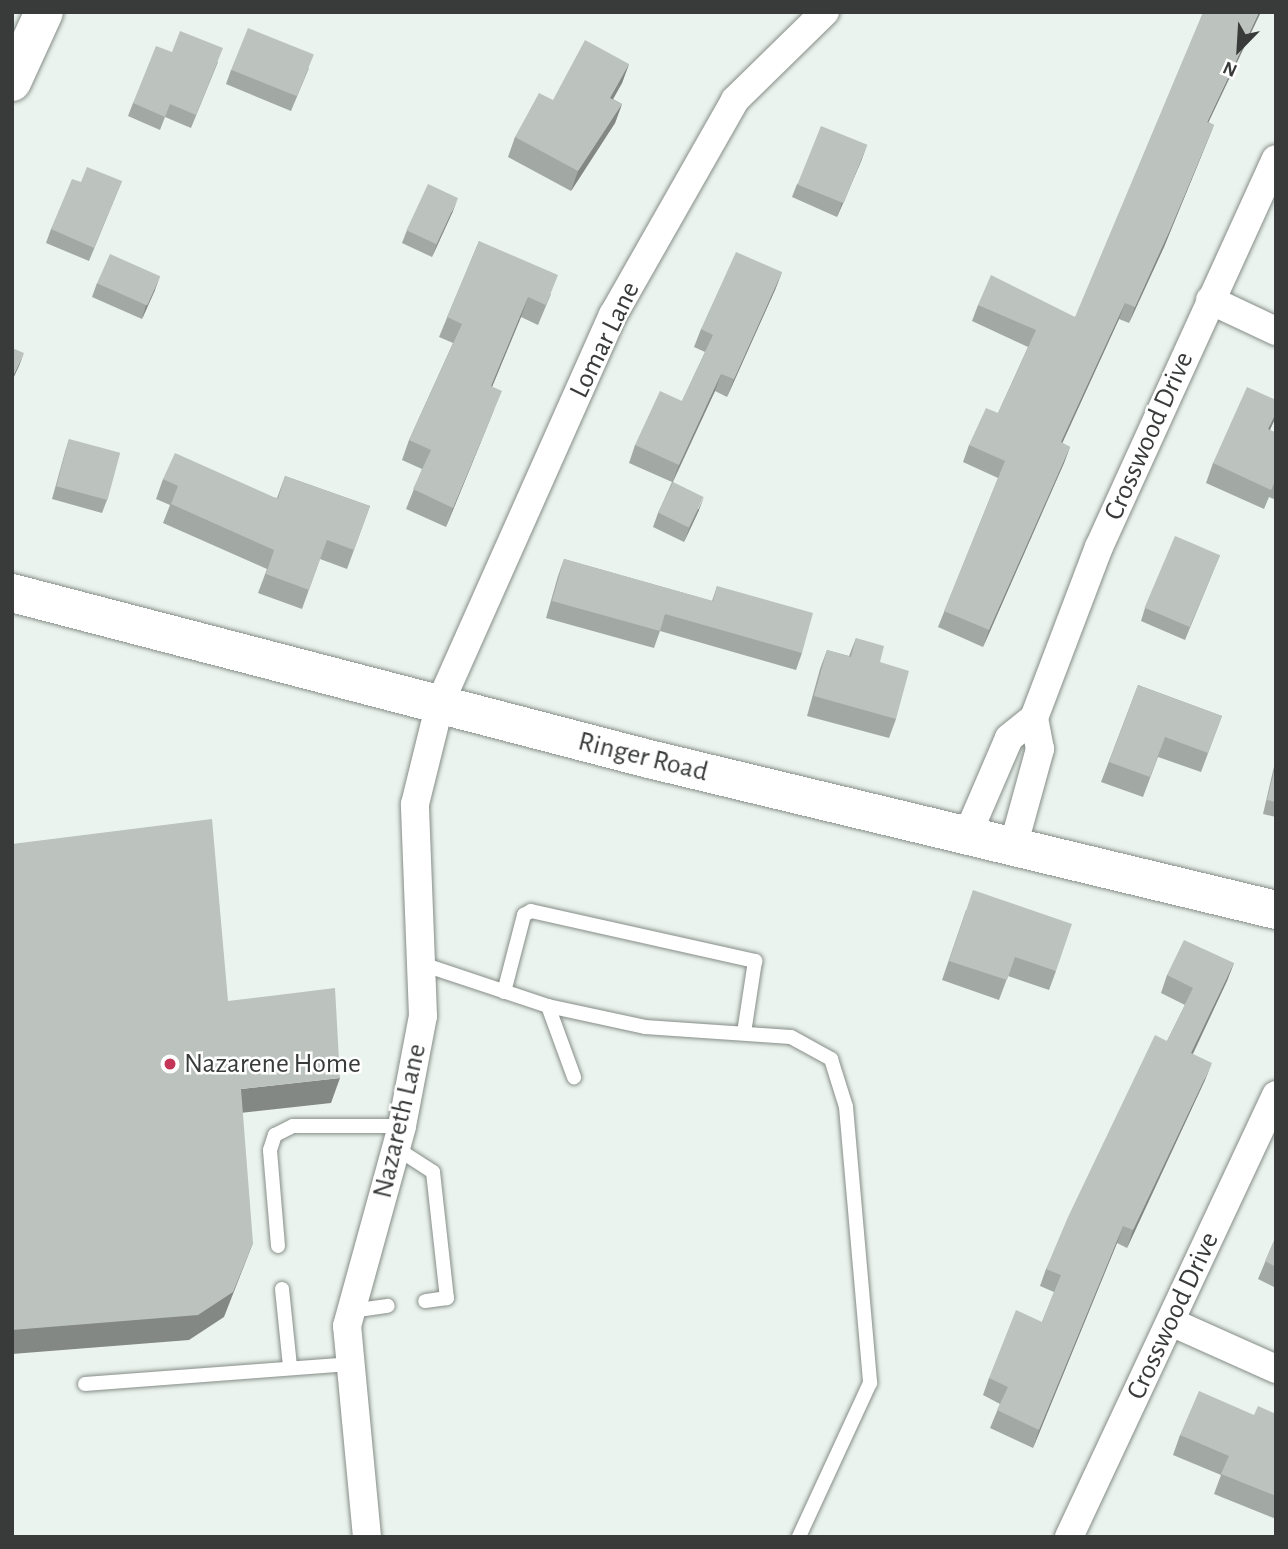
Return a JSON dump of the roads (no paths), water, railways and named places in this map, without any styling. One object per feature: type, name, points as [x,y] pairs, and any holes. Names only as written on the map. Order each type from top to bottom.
[{"type":"street","name":"Lomar Lane","points":[[440,703],[620,303],[735,100],[825,12]]},
{"type":"street","points":[[12,82],[41,13]]},
{"type":"street","name":"Crosswood Drive","points":[[966,838],[1009,738],[1034,718],[1099,547],[1276,159]]},
{"type":"street","points":[[1210,300],[1276,331]]},
{"type":"street","name":"Ringer Road","points":[[12,593],[966,838],[1276,910]]},
{"type":"street","name":"Nazareth Lane","points":[[367,1537],[352,1364],[351,1311],[399,1137],[423,1016],[425,965],[415,804],[440,703]]},
{"type":"street","name":"Crosswood Drive","points":[[1013,847],[1040,749],[1034,718]]},
{"type":"street","name":"Crosswood Drive","points":[[1069,1537],[1276,1095]]},
{"type":"street","points":[[1171,1322],[1276,1369]]},
{"type":"lane","points":[[504,992],[524,915],[531,911],[755,961],[744,1033]]},
{"type":"lane","points":[[425,965],[548,1006],[645,1027],[744,1033],[814,1046],[831,1059],[846,1107],[870,1383],[799,1537]]},
{"type":"lane","points":[[548,1006],[574,1077]]},
{"type":"lane","points":[[278,1245],[270,1150],[275,1135],[293,1126],[399,1137],[433,1172],[447,1298],[425,1301]]},
{"type":"lane","points":[[282,1289],[290,1367]]},
{"type":"lane","points":[[351,1311],[388,1306]]},
{"type":"lane","points":[[85,1384],[352,1364]]},
{"type":"place","name":"Nazarene Home","points":[[170,1064]]}]
